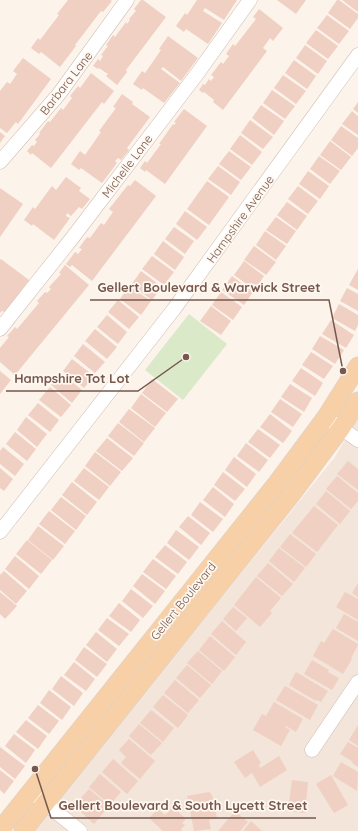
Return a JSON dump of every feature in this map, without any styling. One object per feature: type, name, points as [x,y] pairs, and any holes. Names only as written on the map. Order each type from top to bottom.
[{"type":"main road","name":"Gellert Boulevard","points":[[0,830],[277,483],[326,417],[358,366]]},
{"type":"main road","name":"Gellert Boulevard","points":[[23,831],[292,495],[358,401]]},
{"type":"street","name":"Barbara Lane","points":[[0,162],[59,94],[127,0]]},
{"type":"street","name":"Michelle Lane","points":[[0,329],[78,231],[197,74],[250,0]]},
{"type":"street","name":"Hampshire Avenue","points":[[0,532],[174,310],[358,55]]},
{"type":"street","points":[[326,417],[358,440]]},
{"type":"street","points":[[312,750],[358,682]]},
{"type":"street","points":[[31,792],[80,831]]},
{"type":"shaded area","points":[[358,417],[358,831],[33,831],[335,457]]},
{"type":"green space","points":[[189,314],[227,344],[183,400],[145,370]]},
{"type":"building","points":[[68,0],[112,1],[103,12],[101,11],[60,67],[41,52],[39,54],[31,48],[38,38],[40,40],[59,15],[57,14]]},
{"type":"building","points":[[141,0],[166,17],[126,70],[127,72],[117,85],[106,76],[108,74],[93,66],[98,59],[100,61],[103,56],[101,55],[108,46],[106,45],[113,35],[115,37],[126,22],[127,24],[130,20],[129,19],[136,11],[134,9]]},
{"type":"building","points":[[197,0],[237,0],[224,20],[205,8],[203,11],[222,23],[208,44],[186,29],[184,32],[176,26],[185,13],[187,15]]},
{"type":"building","points":[[277,0],[306,0],[296,14]]},
{"type":"building","points":[[337,0],[358,14],[358,18],[350,29],[328,13]]},
{"type":"building","points":[[342,0],[358,0],[358,12]]},
{"type":"building","points":[[259,9],[283,28],[273,41],[270,38],[263,48],[267,51],[223,110],[213,102],[214,100],[199,90],[203,84],[205,85],[209,79],[211,81],[214,77],[211,75],[221,62],[223,64],[229,56],[226,54],[233,44],[235,46],[256,19],[253,17]]},
{"type":"building","points":[[327,15],[349,31],[339,44],[317,28]]},
{"type":"building","points":[[316,30],[338,46],[328,59],[306,43]]},
{"type":"building","points":[[168,36],[198,58],[181,81],[163,67],[161,69],[180,83],[164,103],[143,88],[142,90],[133,84],[142,71],[145,73],[161,50],[159,49]]},
{"type":"building","points":[[305,45],[327,61],[318,74],[296,58]]},
{"type":"building","points":[[23,58],[51,79],[18,124],[16,122],[7,133],[0,128],[0,91],[7,82],[10,84],[17,74],[13,71]]},
{"type":"building","points":[[294,60],[316,76],[307,89],[285,73]]},
{"type":"building","points":[[91,73],[114,91],[104,104],[102,102],[51,168],[32,153],[31,155],[27,151],[37,142],[35,140],[48,121],[50,122],[61,108],[63,110],[72,98],[70,96],[78,86],[80,88]]},
{"type":"building","points":[[283,75],[306,91],[296,104],[274,88]]},
{"type":"building","points":[[272,90],[295,106],[285,119],[263,103]]},
{"type":"building","points":[[122,94],[133,102],[132,104],[150,117],[127,148],[129,150],[121,160],[118,158],[115,161],[117,163],[102,183],[81,168],[79,170],[71,164],[80,151],[85,155],[101,132],[99,131],[116,108],[113,107]]},
{"type":"building","points":[[358,102],[358,113],[353,109]]},
{"type":"building","points":[[261,105],[284,121],[274,135],[252,118]]},
{"type":"building","points":[[184,109],[207,126],[165,184],[146,170],[145,172],[140,168],[145,161],[147,163],[173,124],[174,125],[176,123],[174,122]]},
{"type":"building","points":[[352,111],[358,116],[358,135],[342,124]]},
{"type":"building","points":[[250,120],[273,137],[263,149],[241,133]]},
{"type":"building","points":[[341,126],[358,138],[358,148],[352,156],[331,140]]},
{"type":"building","points":[[0,132],[5,136],[0,143]]},
{"type":"building","points":[[240,135],[262,152],[252,165],[230,149]]},
{"type":"building","points":[[330,141],[351,157],[341,170],[320,155]]},
{"type":"building","points":[[229,151],[251,167],[241,180],[219,164]]},
{"type":"building","points":[[319,156],[340,171],[330,184],[310,169]]},
{"type":"building","points":[[218,166],[240,182],[231,195],[208,179]]},
{"type":"building","points":[[308,171],[329,186],[320,199],[299,184]]},
{"type":"building","points":[[66,177],[81,188],[79,191],[90,199],[82,209],[79,207],[71,216],[67,213],[66,216],[70,218],[54,240],[33,224],[32,226],[24,220],[33,207],[35,209],[52,186],[56,190]]},
{"type":"building","points":[[135,180],[156,196],[92,281],[72,265],[70,267],[66,264],[75,252],[78,254],[82,249],[79,248],[87,237],[90,238],[101,223],[104,225],[113,212],[109,209],[128,185],[130,186]]},
{"type":"building","points":[[207,181],[229,197],[209,225],[187,209]]},
{"type":"building","points":[[298,186],[318,201],[308,214],[288,199]]},
{"type":"building","points":[[0,188],[23,204],[0,237]]},
{"type":"building","points":[[287,202],[307,216],[297,230],[277,215]]},
{"type":"building","points":[[185,211],[207,227],[197,240],[176,224]]},
{"type":"building","points":[[276,217],[296,231],[287,244],[266,230]]},
{"type":"building","points":[[174,227],[194,241],[185,254],[165,239]]},
{"type":"building","points":[[265,231],[286,246],[276,260],[256,245]]},
{"type":"building","points":[[163,241],[184,257],[175,270],[154,254]]},
{"type":"building","points":[[254,246],[276,262],[266,275],[244,260]]},
{"type":"building","points":[[152,256],[174,272],[164,285],[142,269]]},
{"type":"building","points":[[1,259],[29,280],[5,312],[2,311],[0,313],[0,260]]},
{"type":"building","points":[[244,261],[264,276],[255,290],[234,275]]},
{"type":"building","points":[[65,265],[89,285],[15,375],[0,362],[0,348],[9,337],[7,336],[15,327],[17,329],[39,303],[37,301],[45,292],[47,293],[51,289],[49,287],[61,274],[59,273]]},
{"type":"building","points":[[358,269],[358,290],[349,285]]},
{"type":"building","points":[[141,271],[162,287],[152,300],[131,285]]},
{"type":"building","points":[[232,276],[253,292],[244,305],[222,290]]},
{"type":"building","points":[[129,286],[151,301],[141,315],[120,299]]},
{"type":"building","points":[[347,288],[358,294],[358,311],[340,301]]},
{"type":"building","points":[[221,292],[242,307],[233,320],[212,305]]},
{"type":"building","points":[[118,300],[139,317],[129,329],[108,312]]},
{"type":"building","points":[[339,304],[358,315],[358,325],[355,331],[332,318]]},
{"type":"building","points":[[211,306],[231,321],[221,335],[200,321]]},
{"type":"building","points":[[107,315],[127,332],[118,344],[97,327]]},
{"type":"building","points":[[331,320],[354,335],[346,348],[322,334]]},
{"type":"building","points":[[95,329],[117,347],[107,359],[85,341]]},
{"type":"building","points":[[320,336],[344,350],[335,364],[312,349]]},
{"type":"building","points":[[83,344],[105,362],[95,373],[74,356]]},
{"type":"building","points":[[311,352],[333,366],[324,379],[302,365]]},
{"type":"building","points":[[72,359],[94,376],[84,388],[63,371]]},
{"type":"building","points":[[301,368],[323,383],[315,396],[292,381]]},
{"type":"building","points":[[0,371],[11,380],[0,394]]},
{"type":"building","points":[[61,373],[82,390],[72,403],[51,385]]},
{"type":"building","points":[[152,379],[178,399],[167,412],[142,393]]},
{"type":"building","points":[[290,384],[312,398],[304,412],[281,397]]},
{"type":"building","points":[[50,387],[71,405],[61,417],[39,400]]},
{"type":"building","points":[[141,394],[166,413],[155,427],[131,408]]},
{"type":"building","points":[[280,399],[302,414],[293,427],[271,412]]},
{"type":"building","points":[[38,403],[59,420],[50,432],[28,415]]},
{"type":"building","points":[[129,409],[155,428],[144,442],[119,422]]},
{"type":"building","points":[[270,414],[292,431],[283,443],[260,427]]},
{"type":"building","points":[[26,417],[47,434],[37,447],[17,430]]},
{"type":"building","points":[[118,423],[144,443],[134,456],[108,436]]},
{"type":"building","points":[[258,429],[280,445],[270,458],[248,442]]},
{"type":"building","points":[[15,432],[36,449],[27,461],[6,444]]},
{"type":"building","points":[[107,438],[133,458],[122,471],[96,451]]},
{"type":"building","points":[[246,443],[268,460],[259,472],[237,456]]},
{"type":"building","points":[[3,447],[24,464],[15,476],[0,464],[0,451]]},
{"type":"building","points":[[95,452],[121,472],[110,486],[85,466]]},
{"type":"building","points":[[234,457],[256,474],[247,487],[225,470]]},
{"type":"building","points":[[348,461],[358,469],[358,490],[337,474]]},
{"type":"building","points":[[0,468],[13,479],[4,491],[0,488]]},
{"type":"building","points":[[84,468],[109,487],[99,500],[74,481]]},
{"type":"building","points":[[223,472],[245,489],[235,501],[214,485]]},
{"type":"building","points":[[337,476],[358,493],[358,501],[351,509],[326,489]]},
{"type":"building","points":[[72,482],[97,502],[87,515],[62,495]]},
{"type":"building","points":[[213,487],[234,504],[225,517],[203,500]]},
{"type":"building","points":[[326,491],[350,511],[340,524],[316,504]]},
{"type":"building","points":[[61,497],[86,516],[76,530],[51,510]]},
{"type":"building","points":[[200,502],[223,519],[213,532],[191,515]]},
{"type":"building","points":[[314,506],[338,525],[317,552],[292,533]]},
{"type":"building","points":[[49,511],[75,531],[65,544],[39,524]]},
{"type":"building","points":[[188,516],[210,533],[201,545],[179,527]]},
{"type":"building","points":[[38,526],[64,546],[53,560],[28,540]]},
{"type":"building","points":[[176,530],[199,547],[189,560],[167,543]]},
{"type":"building","points":[[290,534],[316,554],[306,567],[280,547]]},
{"type":"building","points":[[27,540],[52,560],[41,574],[16,554]]},
{"type":"building","points":[[165,545],[187,562],[178,574],[155,557]]},
{"type":"building","points":[[279,548],[305,568],[294,582],[269,561]]},
{"type":"building","points":[[15,556],[39,576],[29,589],[5,569]]},
{"type":"building","points":[[153,559],[176,576],[166,589],[143,572]]},
{"type":"building","points":[[268,563],[293,584],[282,596],[257,576]]},
{"type":"building","points":[[4,571],[27,591],[16,604],[0,590],[0,575]]},
{"type":"building","points":[[142,574],[165,591],[155,604],[133,586]]},
{"type":"building","points":[[256,577],[281,598],[270,611],[272,613],[260,627],[234,605]]},
{"type":"building","points":[[358,583],[358,597],[352,593]]},
{"type":"building","points":[[131,589],[153,606],[143,618],[122,601]]},
{"type":"building","points":[[0,592],[17,606],[5,619],[0,614]]},
{"type":"building","points":[[345,592],[358,599],[358,620],[336,607]]},
{"type":"building","points":[[119,603],[140,620],[131,632],[109,616]]},
{"type":"building","points":[[233,607],[247,618],[236,631],[223,619]]},
{"type":"building","points":[[344,614],[358,622],[358,641],[336,628]]},
{"type":"building","points":[[107,618],[129,634],[119,646],[98,630]]},
{"type":"building","points":[[222,621],[246,642],[236,655],[211,634]]},
{"type":"building","points":[[333,629],[358,644],[351,658],[352,659],[343,674],[313,656],[321,641],[324,643]]},
{"type":"building","points":[[96,632],[117,649],[107,662],[86,645]]},
{"type":"building","points":[[210,636],[235,657],[224,671],[199,650]]},
{"type":"building","points":[[84,647],[107,664],[97,677],[75,660]]},
{"type":"building","points":[[198,651],[222,671],[212,684],[187,663]]},
{"type":"building","points":[[312,660],[339,678],[332,690],[304,674]]},
{"type":"building","points":[[74,662],[95,679],[86,691],[64,675]]},
{"type":"building","points":[[187,665],[211,685],[200,698],[176,678]]},
{"type":"building","points":[[296,672],[328,691],[321,702],[316,701],[289,685]]},
{"type":"building","points":[[61,676],[83,693],[74,706],[52,689]]},
{"type":"building","points":[[175,680],[199,700],[188,713],[164,693]]},
{"type":"building","points":[[285,686],[318,705],[310,720],[276,700]]},
{"type":"building","points":[[49,690],[71,707],[62,720],[40,703]]},
{"type":"building","points":[[163,695],[188,715],[178,728],[153,707]]},
{"type":"building","points":[[274,702],[303,719],[296,732],[286,726],[285,727],[290,730],[281,746],[253,730],[262,714],[266,716]]},
{"type":"building","points":[[38,705],[59,721],[49,734],[28,718]]},
{"type":"building","points":[[151,710],[174,728],[163,742],[140,723]]},
{"type":"building","points":[[26,720],[47,736],[38,749],[16,732]]},
{"type":"building","points":[[139,724],[162,743],[151,755],[129,736]]},
{"type":"building","points":[[358,725],[358,746],[349,740]]},
{"type":"building","points":[[14,734],[35,750],[26,763],[5,746]]},
{"type":"building","points":[[129,739],[155,761],[140,779],[121,763],[126,757],[119,750]]},
{"type":"building","points":[[348,742],[358,748],[358,767],[340,754]]},
{"type":"building","points":[[0,747],[25,766],[15,779],[0,767]]},
{"type":"building","points":[[253,750],[261,763],[259,765],[260,768],[279,756],[287,770],[260,787],[252,773],[245,778],[234,762]]},
{"type":"building","points":[[113,759],[138,781],[127,794],[102,772]]},
{"type":"building","points":[[341,762],[358,772],[357,791],[333,776]]},
{"type":"building","points":[[0,770],[14,781],[4,794],[0,790]]},
{"type":"building","points":[[100,774],[121,792],[110,805],[89,787]]},
{"type":"building","points":[[331,775],[348,805],[334,813],[316,784]]},
{"type":"building","points":[[292,780],[308,782],[305,813],[288,811]]},
{"type":"building","points":[[89,789],[109,806],[94,824],[81,812],[87,805],[80,799]]},
{"type":"building","points":[[209,792],[212,795],[217,818],[209,820],[211,829],[194,831],[187,796]]},
{"type":"building","points":[[173,807],[186,819],[182,823],[185,825],[181,829],[182,831],[163,831],[149,818],[158,809],[165,815]]},
{"type":"building","points":[[235,811],[248,822],[240,831],[218,831]]},
{"type":"building","points":[[251,821],[262,831],[243,831]]},
{"type":"place","name":"Hampshire Tot Lot","points":[[186,357]]},
{"type":"place","name":"Gellert Boulevard & Warwick Street","points":[[343,371]]},
{"type":"place","name":"Gellert Boulevard & South Lycett Street","points":[[35,769]]}]
